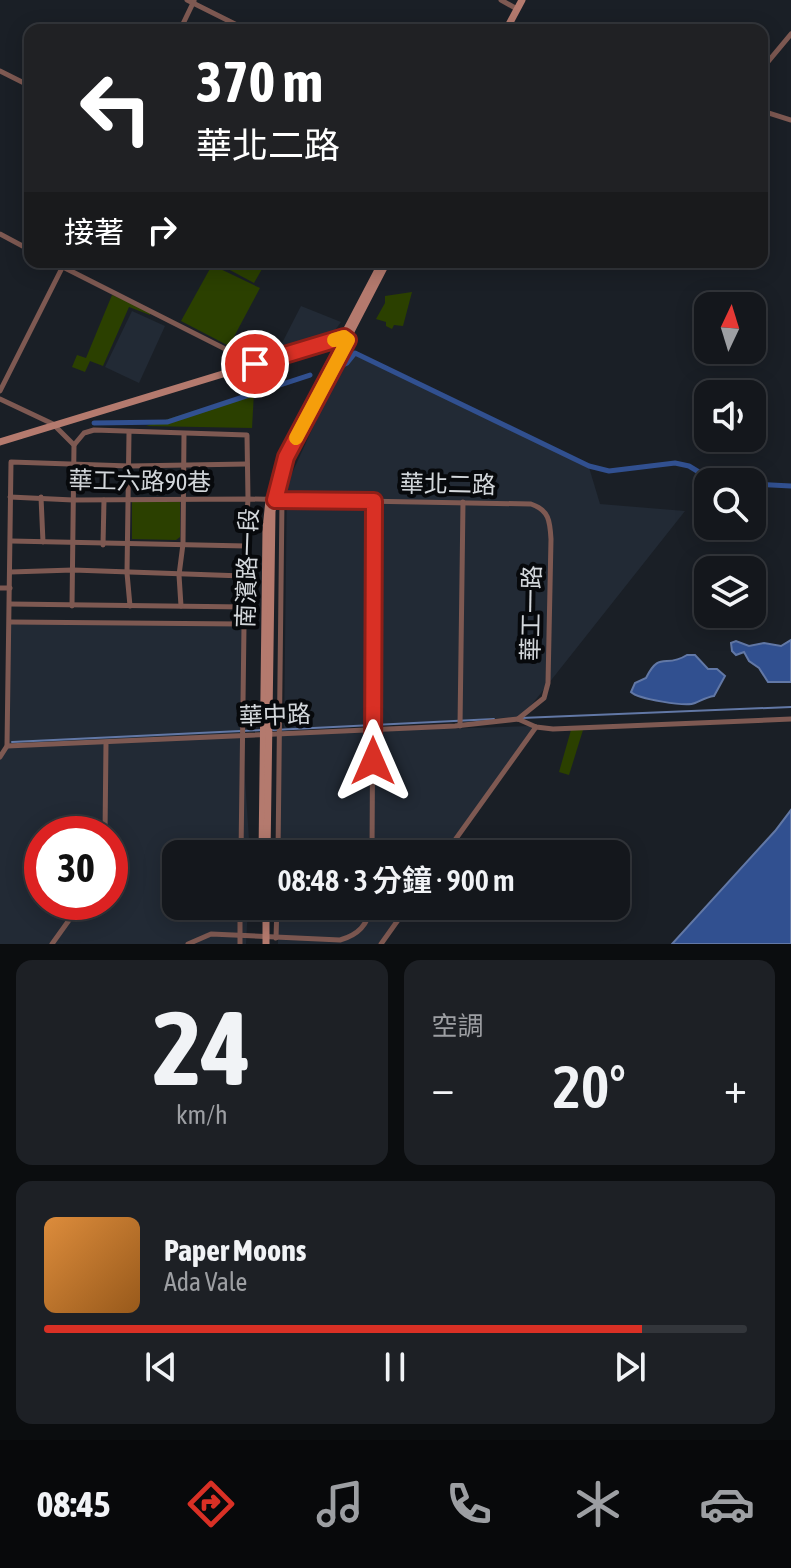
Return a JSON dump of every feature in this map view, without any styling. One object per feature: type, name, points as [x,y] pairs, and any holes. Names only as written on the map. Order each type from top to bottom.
[{"type":"main road","points":[[507,24],[517,4]]},
{"type":"main road","name":"南濱路一段","points":[[265,840],[271,529],[283,451],[346,338],[380,268]]},
{"type":"main road","points":[[0,442],[346,338]]},
{"type":"main road","points":[[263,940],[264,920]]},
{"type":"street","points":[[501,0],[517,4]]},
{"type":"street","points":[[182,24],[191,1],[235,24]]},
{"type":"street","points":[[768,62],[791,34]]},
{"type":"street","points":[[0,71],[24,83]]},
{"type":"street","points":[[768,113],[791,120]]},
{"type":"street","points":[[0,234],[24,247]]},
{"type":"street","points":[[0,391],[62,268]]},
{"type":"street","points":[[72,268],[255,364]]},
{"type":"street","points":[[0,399],[53,424],[74,445]]},
{"type":"street","points":[[10,604],[72,606],[245,607],[247,435],[94,430],[84,433],[74,445],[72,606]]},
{"type":"street","points":[[129,433],[127,573],[130,606]]},
{"type":"street","points":[[181,606],[179,575],[183,544],[184,434]]},
{"type":"street","name":"華工六路90巷","points":[[247,464],[129,466],[11,462],[10,497],[275,500]]},
{"type":"street","points":[[0,757],[7,746],[10,497]]},
{"type":"street","points":[[41,497],[43,542]]},
{"type":"street","points":[[103,545],[104,500]]},
{"type":"street","points":[[275,500],[280,733],[278,840]]},
{"type":"street","name":"華北二路","points":[[275,500],[531,504]]},
{"type":"street","points":[[372,840],[374,501]]},
{"type":"street","points":[[460,726],[463,502]]},
{"type":"street","name":"華工一路","points":[[518,719],[544,698],[548,683],[550,525],[545,512],[531,504]]},
{"type":"street","points":[[11,541],[246,546]]},
{"type":"street","points":[[10,572],[73,570],[243,576]]},
{"type":"street","points":[[0,588],[10,588]]},
{"type":"street","points":[[10,622],[244,626],[241,840]]},
{"type":"street","points":[[518,719],[539,728],[791,719]]},
{"type":"street","name":"華中路","points":[[7,746],[460,726],[518,719]]},
{"type":"street","points":[[455,840],[539,728]]},
{"type":"street","points":[[105,816],[106,743]]},
{"type":"street","points":[[52,944],[69,920]]},
{"type":"street","points":[[240,920],[240,944]]},
{"type":"street","points":[[276,938],[277,920]]},
{"type":"street","points":[[188,944],[211,934],[263,940],[340,940],[354,936],[365,920]]},
{"type":"street","points":[[381,944],[398,920]]},
{"type":"shaded area","points":[[301,306],[341,322],[333,333],[280,347]]},
{"type":"shaded area","points":[[132,311],[165,326],[139,383],[105,367]]},
{"type":"shaded area","points":[[349,349],[588,464],[600,504],[685,511],[522,717],[284,729],[287,484]]},
{"type":"shaded area","points":[[10,622],[244,626],[242,734],[249,840],[162,840],[162,920],[247,920],[246,944],[0,944],[0,756],[7,746]]},
{"type":"shaded area","points":[[531,726],[532,730],[452,840],[279,840],[281,734]]},
{"type":"shaded area","points":[[278,920],[395,920],[378,944],[278,944]]},
{"type":"green space","points":[[210,268],[218,268],[260,288],[229,346],[181,321]]},
{"type":"green space","points":[[229,268],[263,268],[254,283]]},
{"type":"green space","points":[[412,292],[403,326],[394,325],[392,329],[386,326],[386,322],[376,319],[385,303],[385,296]]},
{"type":"green space","points":[[112,295],[151,311],[150,315],[129,307],[103,366],[90,361],[85,372],[72,367],[77,355],[86,358]]},
{"type":"green space","points":[[254,392],[252,428],[146,426]]},
{"type":"green space","points":[[132,501],[180,502],[180,537],[176,540],[132,539]]},
{"type":"green space","points":[[571,730],[583,730],[569,775],[559,772]]},
{"type":"water","points":[[791,640],[791,682],[768,682],[744,652],[736,655],[732,651],[731,643],[781,646]]},
{"type":"water","points":[[695,655],[708,669],[717,669],[725,676],[714,696],[682,704],[652,700],[631,692],[635,683],[646,678],[659,662],[673,661]]},
{"type":"water","points":[[791,810],[791,944],[672,944],[775,831]]},
{"type":"waterway","points":[[341,366],[355,353],[589,466],[609,471],[675,463],[694,469]]},
{"type":"waterway","points":[[94,423],[167,422],[310,375]]},
{"type":"waterway","points":[[766,485],[791,486]]},
{"type":"waterway","points":[[521,718],[791,707]]},
{"type":"waterway","points":[[273,730],[494,719]]},
{"type":"waterway","points":[[12,742],[263,730]]},
{"type":"slow traffic","points":[[296,438],[348,340],[344,337],[334,340]]},
{"type":"route","points":[[255,364],[344,337],[348,340],[286,457],[275,500],[374,501],[373,761]]}]
